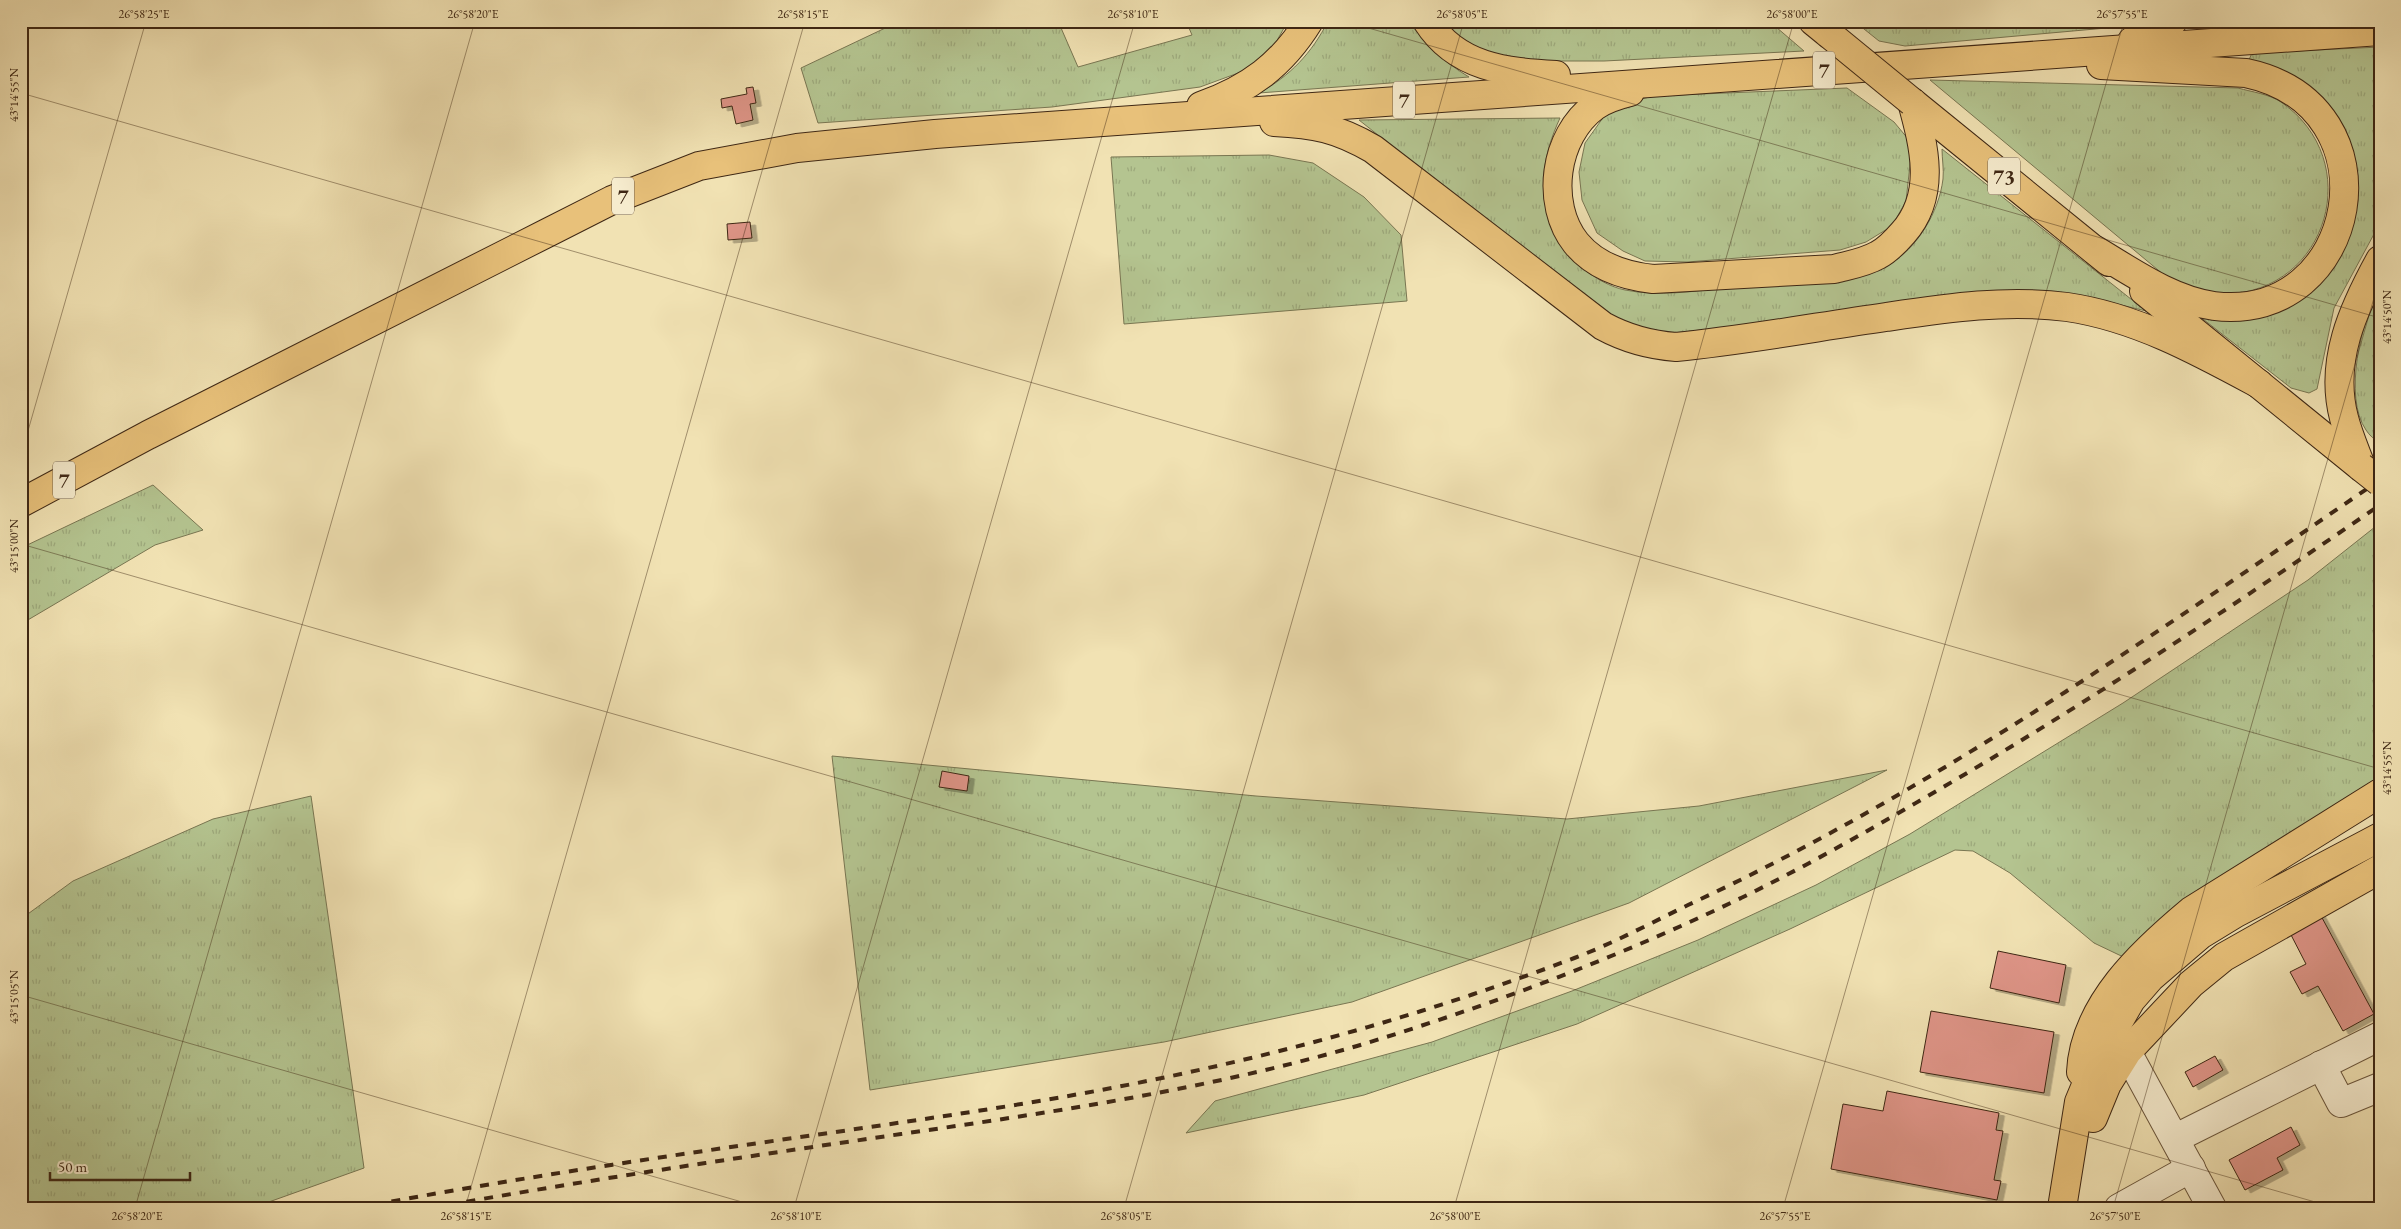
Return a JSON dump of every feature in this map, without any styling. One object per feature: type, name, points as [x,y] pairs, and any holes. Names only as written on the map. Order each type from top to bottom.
[{"type":"main road","points":[[1145,118],[1201,106],[1229,96],[1269,69],[1300,36],[1309,21]]},
{"type":"main road","points":[[1427,21],[1442,40],[1462,55],[1481,64],[1505,71],[1662,81]]},
{"type":"main road","points":[[2085,52],[2126,44],[2164,29],[2172,21]]},
{"type":"main road","name":"73","points":[[1823,26],[1912,102],[2095,250]]},
{"type":"main road","name":"7","points":[[21,503],[148,435],[604,204],[700,166],[797,148],[1145,118],[2380,31]]},
{"type":"main road","points":[[1985,59],[2246,73],[2287,86],[2304,98],[2321,115],[2333,135],[2341,154],[2345,173],[2346,193],[2338,230],[2329,251],[2316,267],[2287,292],[2271,301],[2252,306],[2234,307],[2192,301],[2169,292],[2095,250]]},
{"type":"main road","points":[[1662,81],[1610,98],[1584,115],[1573,131],[1564,150],[1559,170],[1557,191],[1566,226],[1576,243],[1592,257],[1631,276],[1653,279],[1834,269],[1857,264],[1878,255],[1894,243],[1911,224],[1920,204],[1925,184],[1923,143],[1912,102]]},
{"type":"main road","points":[[1145,118],[1290,123],[1321,126],[1347,134],[1396,164],[1603,326],[1626,338],[1652,345],[1676,347],[1704,344],[1975,304],[2038,304],[2068,307],[2097,314],[2163,335],[2259,384]]},
{"type":"main road","points":[[2095,250],[2371,474]]},
{"type":"main road","points":[[2371,474],[2344,418],[2339,378],[2352,313],[2380,260]]},
{"type":"main road","points":[[2063,1208],[2079,1102],[2082,1056],[2089,1032],[2118,983],[2146,952],[2191,911],[2380,793]]},
{"type":"main road","points":[[2079,1102],[2097,1059],[2131,1000],[2151,977],[2200,935],[2236,913],[2380,837]]},
{"type":"main road","points":[[2063,1208],[2095,1112],[2107,1084],[2128,1052],[2173,1002],[2224,957],[2380,869]]},
{"type":"lane","points":[[2176,1138],[2380,1036]]},
{"type":"lane","points":[[2128,1052],[2212,1208]]},
{"type":"lane","points":[[2321,1065],[2341,1103],[2380,1087]]},
{"type":"lane","points":[[2120,1208],[2191,1168]]},
{"type":"green space","points":[[900,21],[1058,21],[1078,67],[1192,35],[1186,21],[1288,21],[1271,51],[1241,72],[1200,87],[1052,107],[818,123],[801,68]]},
{"type":"green space","points":[[1328,21],[1409,21],[1436,52],[1469,77],[1259,93],[1281,79],[1299,63],[1322,33]]},
{"type":"green space","points":[[1446,21],[1769,21],[1804,51],[1604,61],[1530,61],[1488,54],[1457,35]]},
{"type":"green space","points":[[1854,21],[2148,21],[2140,25],[1905,46],[1879,41]]},
{"type":"green space","points":[[2199,21],[2311,21],[2202,30]]},
{"type":"green space","points":[[2380,47],[2380,223],[2334,308],[2317,389],[2309,393],[2291,388],[2194,312],[2312,283],[2348,143],[2320,97],[2281,69],[2248,62],[2252,53]]},
{"type":"green space","points":[[1930,80],[2238,88],[2271,97],[2281,102],[2307,127],[2323,156],[2328,188],[2324,219],[2311,248],[2290,271],[2261,288],[2219,294],[2176,285]]},
{"type":"green space","points":[[1847,88],[1894,122],[1909,140],[1911,156],[1906,201],[1892,226],[1866,242],[1840,250],[1687,262],[1645,261],[1623,251],[1597,233],[1582,200],[1579,172],[1585,143],[1605,115],[1623,104],[1653,96]]},
{"type":"green space","points":[[1560,118],[1549,145],[1544,173],[1543,186],[1547,214],[1557,238],[1572,258],[1592,275],[1614,287],[1638,292],[1676,293],[1863,275],[1879,269],[1899,258],[1925,228],[1941,192],[1943,179],[1942,149],[2146,311],[2105,301],[2055,294],[1662,334],[1628,326],[1602,312],[1359,120]]},
{"type":"green space","points":[[1269,155],[1313,163],[1364,197],[1401,235],[1407,301],[1124,324],[1111,157]]},
{"type":"green space","points":[[2380,287],[2380,444],[2367,432],[2359,416],[2355,379],[2361,338],[2373,301]]},
{"type":"green space","points":[[153,485],[203,530],[155,545],[21,624],[21,548]]},
{"type":"green space","points":[[2380,523],[2380,793],[2136,963],[2094,943],[2010,873],[1973,851],[1955,850],[1790,929],[1577,1024],[1364,1095],[1186,1133],[1215,1101],[1432,1042],[1572,991],[1698,940],[1816,885],[1910,834],[2123,703],[2308,580]]},
{"type":"green space","points":[[832,756],[1256,796],[1567,819],[1699,806],[1887,770],[1629,903],[1352,1002],[1164,1042],[870,1090]]},
{"type":"green space","points":[[311,796],[364,1168],[252,1208],[21,1208],[21,919],[73,881],[213,819]]},
{"type":"building","points":[[753,87],[756,103],[750,104],[753,120],[736,124],[732,106],[722,108],[721,99],[747,94],[746,88]]},
{"type":"building","points":[[750,222],[752,238],[728,240],[727,224]]},
{"type":"building","points":[[942,771],[969,776],[967,791],[939,787]]},
{"type":"building","points":[[2320,914],[2374,1014],[2343,1031],[2318,986],[2302,994],[2290,972],[2306,964],[2289,931]]},
{"type":"building","points":[[1998,951],[2066,965],[2059,1003],[1990,988]]},
{"type":"building","points":[[1931,1011],[2054,1032],[2044,1093],[1920,1072]]},
{"type":"building","points":[[2215,1056],[2223,1070],[2193,1087],[2185,1072]]},
{"type":"building","points":[[1887,1091],[1999,1113],[1996,1130],[2003,1131],[1994,1180],[2001,1181],[1997,1200],[1831,1169],[1843,1104],[1883,1111]]},
{"type":"building","points":[[2291,1127],[2300,1145],[2277,1158],[2283,1170],[2245,1190],[2229,1160]]},
{"type":"railway","points":[[356,1208],[589,1168],[945,1116],[1107,1089],[1201,1070],[1308,1044],[1466,997],[1517,979],[1584,954],[1629,934],[1779,860],[1868,812],[1956,761],[2042,707],[2213,594],[2380,480]]},
{"type":"railway","points":[[431,1208],[666,1169],[1073,1108],[1188,1087],[1245,1075],[1357,1046],[1504,997],[1600,961],[1694,920],[1793,872],[1844,844],[2001,753],[2110,685],[2380,505]]}]
